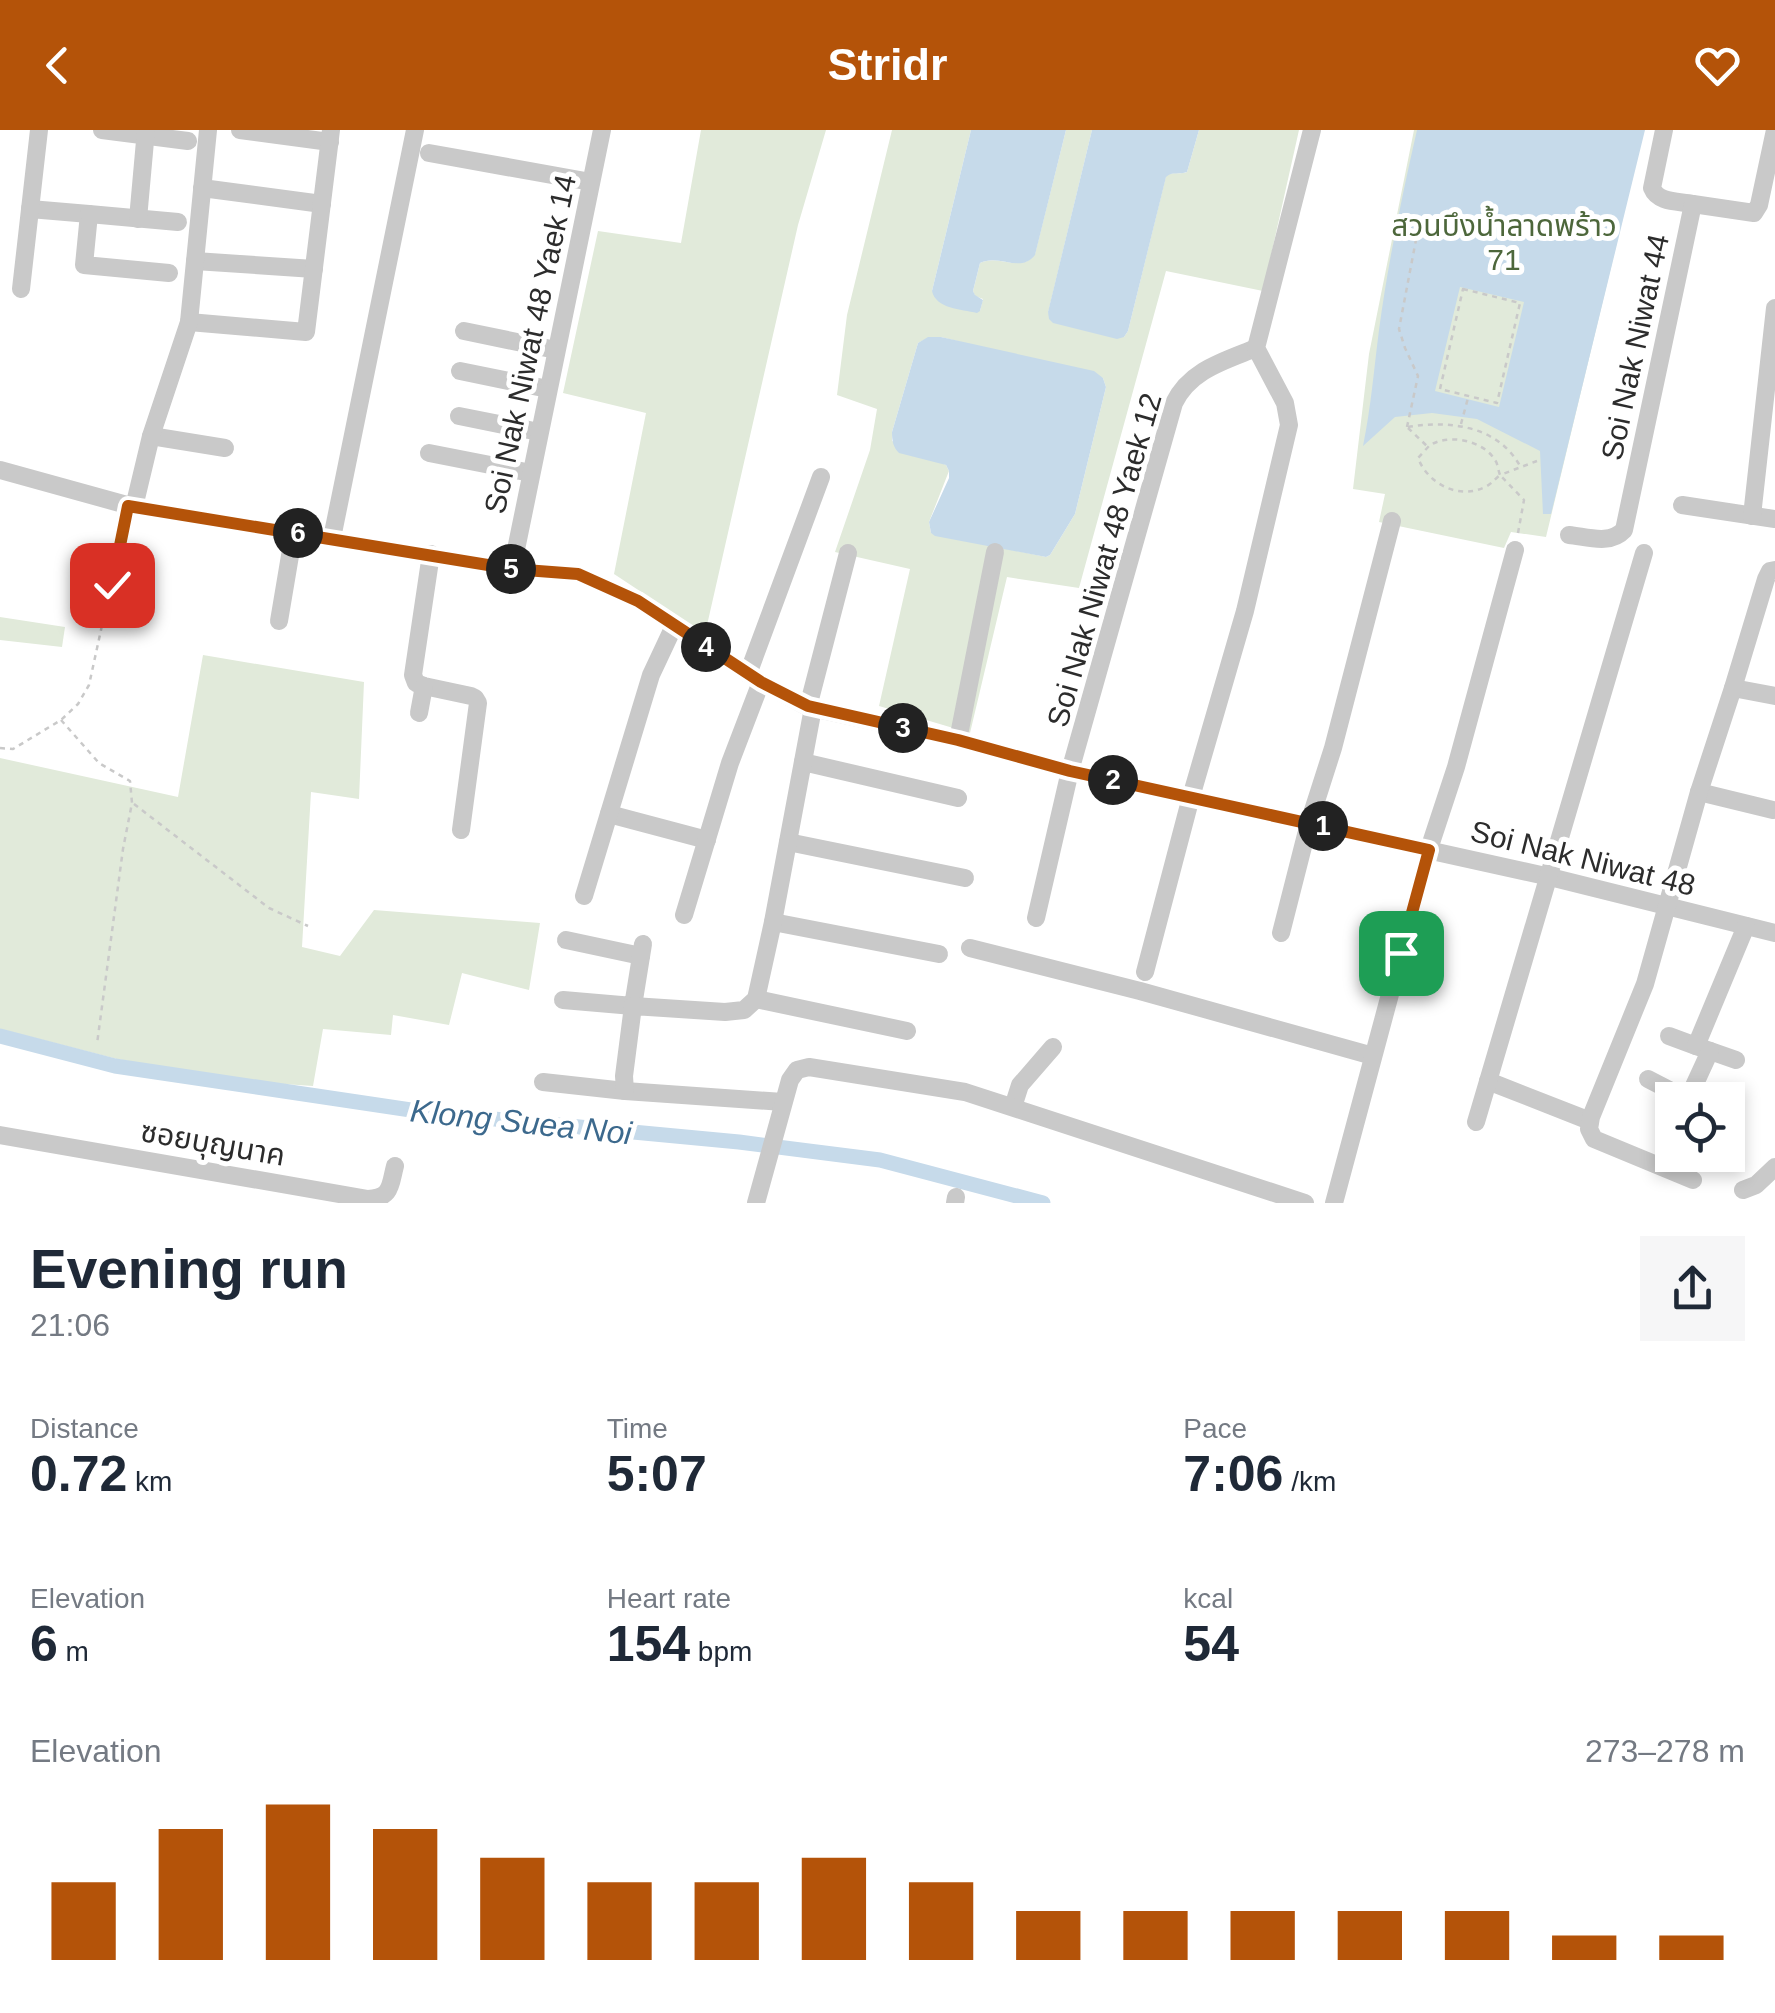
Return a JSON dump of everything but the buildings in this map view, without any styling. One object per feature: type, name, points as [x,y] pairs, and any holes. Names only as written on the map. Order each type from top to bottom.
[{"type":"street","points":[[21,289],[39,130]]},
{"type":"street","points":[[102,130],[188,141]]},
{"type":"street","points":[[131,506],[189,322],[208,130]]},
{"type":"street","points":[[189,322],[306,332],[331,136],[240,130]]},
{"type":"street","points":[[332,538],[414,130]]},
{"type":"street","name":"Soi Nak Niwat 48 Yaek 14","points":[[512,569],[602,130]]},
{"type":"street","points":[[1144,972],[1245,611],[1289,425],[1285,403],[1256,348],[1312,130]]},
{"type":"street","points":[[1664,130],[1652,188],[1662,199],[1693,204]]},
{"type":"street","name":"Soi Nak Niwat 44","points":[[1569,534],[1607,540],[1624,530],[1693,204],[1754,213],[1759,206],[1775,130]]},
{"type":"street","points":[[138,218],[146,133]]},
{"type":"street","points":[[429,153],[591,182]]},
{"type":"street","points":[[202,188],[322,204]]},
{"type":"street","points":[[30,209],[178,222]]},
{"type":"street","points":[[89,214],[84,265],[170,273]]},
{"type":"street","points":[[195,262],[314,269]]},
{"type":"street","points":[[1752,516],[1775,308]]},
{"type":"street","points":[[464,331],[556,350]]},
{"type":"street","name":"Soi Nak Niwat 48 Yaek 12","points":[[1036,918],[1070,771],[1174,403],[1195,375],[1256,348]]},
{"type":"street","points":[[460,371],[548,389]]},
{"type":"street","points":[[459,416],[539,432]]},
{"type":"street","points":[[151,436],[225,448]]},
{"type":"street","points":[[429,453],[530,473]]},
{"type":"street","name":"Soi Nak Niwat 48","points":[[0,470],[131,506],[512,569],[578,574],[638,601],[754,678],[811,707],[958,740],[1070,771],[1429,850],[1775,933]]},
{"type":"street","points":[[684,915],[754,678],[821,477]]},
{"type":"street","points":[[1682,505],[1775,519]]},
{"type":"street","points":[[1281,934],[1392,521]]},
{"type":"street","points":[[280,620],[294,532]]},
{"type":"street","points":[[1334,1203],[1429,850],[1516,550]]},
{"type":"street","points":[[958,740],[995,552]]},
{"type":"street","points":[[563,1000],[725,1012],[744,1010],[756,998],[811,707],[848,553]]},
{"type":"street","points":[[1476,1122],[1644,553]]},
{"type":"street","points":[[430,554],[413,675],[416,683],[471,696],[478,703],[461,830]]},
{"type":"street","points":[[1693,1180],[1594,1139],[1589,1129],[1645,984],[1698,792],[1766,579],[1775,570]]},
{"type":"street","points":[[584,896],[651,676],[674,626]]},
{"type":"street","points":[[419,713],[424,686]]},
{"type":"street","points":[[1734,688],[1775,696]]},
{"type":"street","points":[[803,762],[958,798]]},
{"type":"street","points":[[1698,792],[1773,810]]},
{"type":"street","points":[[609,814],[707,840]]},
{"type":"street","points":[[788,842],[965,878]]},
{"type":"street","points":[[773,922],[940,954]]},
{"type":"street","points":[[1648,1079],[1685,1094],[1693,1088],[1746,926]]},
{"type":"street","points":[[566,940],[642,950],[625,1090]]},
{"type":"street","points":[[970,948],[1373,1056]]},
{"type":"street","points":[[756,998],[906,1031]]},
{"type":"street","points":[[1668,1036],[1736,1060]]},
{"type":"street","points":[[1012,1107],[1020,1085],[1054,1048]]},
{"type":"street","points":[[756,1203],[790,1080],[797,1070],[809,1066],[965,1092],[1305,1203]]},
{"type":"street","points":[[1488,1081],[1590,1122]]},
{"type":"street","points":[[543,1082],[783,1102]]},
{"type":"street","name":"ซอยบุญนาค","points":[[0,1135],[368,1201],[389,1191],[395,1166]]},
{"type":"street","points":[[1743,1190],[1756,1185],[1775,1167]]},
{"type":"path","points":[[1407,428],[1418,376],[1399,329],[1419,224]]},
{"type":"path","points":[[1463,289],[1520,303],[1497,403],[1468,398],[1440,389],[1463,289]]},
{"type":"path","points":[[1460,427],[1468,398]]},
{"type":"path","points":[[1407,428],[1460,427],[1498,438],[1521,468]]},
{"type":"path","points":[[1407,428],[1428,447]]},
{"type":"path","points":[[1516,550],[1524,500],[1500,475],[1495,460],[1482,447],[1462,440],[1441,440],[1418,458],[1434,481],[1449,489],[1470,492],[1500,475],[1537,460]]},
{"type":"path","points":[[0,748],[13,749],[61,720],[78,704],[88,685],[131,506]]},
{"type":"path","points":[[61,720],[99,763],[130,781],[132,803],[97,1044]]},
{"type":"path","points":[[132,803],[269,908],[308,926]]},
{"type":"green space","points":[[701,130],[826,130],[798,225],[705,634],[614,574],[646,413],[563,393],[598,231],[681,243]]},
{"type":"green space","points":[[892,130],[971,130],[932,291],[980,311],[983,299],[973,291],[980,263],[1023,262],[1035,254],[1066,130],[1092,130],[1048,313],[1124,337],[1166,176],[1187,172],[1199,130],[1299,130],[1263,291],[1166,271],[1079,588],[1007,577],[970,733],[879,706],[910,569],[835,552],[870,450],[877,409],[837,395],[847,315]],"holes":[[[941,337],[1103,378],[1106,387],[1075,514],[1050,555],[931,533],[929,522],[949,471],[946,465],[892,441],[918,343]]]},
{"type":"green space","name":"สวนบึงน้ำลาดพร้าว 71","points":[[1414,130],[1644,130],[1546,537],[1511,532],[1504,548],[1379,522],[1385,494],[1353,489],[1369,354]]},
{"type":"green space","points":[[0,617],[65,627],[62,647],[0,640]]},
{"type":"green space","points":[[203,655],[364,682],[359,799],[311,792],[302,947],[340,956],[374,910],[540,923],[529,990],[462,973],[449,1025],[393,1015],[391,1035],[323,1029],[313,1086],[241,1081],[117,1059],[0,1029],[0,758],[178,797]]},
{"type":"water","points":[[971,130],[1066,130],[1035,255],[1023,263],[980,263],[973,291],[983,300],[977,313],[944,305],[932,291]]},
{"type":"water","points":[[1092,130],[1199,130],[1187,172],[1166,177],[1128,331],[1117,339],[1053,323],[1048,312]]},
{"type":"water","name":"สวนบึงน้ำลาดพร้าว 71","points":[[1417,130],[1645,130],[1551,514],[1543,514],[1540,451],[1477,419],[1432,413],[1395,417],[1363,446],[1387,280]],"holes":[[[1460,287],[1524,302],[1499,407],[1435,391]]]},
{"type":"water","points":[[928,337],[1094,371],[1103,378],[1106,387],[1075,514],[1050,555],[931,533],[929,522],[949,471],[946,465],[899,453],[892,432],[918,343]]},
{"type":"waterway","name":"Klong Suea Noi","points":[[0,1036],[115,1066],[431,1113],[739,1142],[880,1160],[1043,1203]]},
{"type":"route","points":[[112,585],[128,506],[512,569],[578,574],[638,601],[761,682],[808,706],[958,740],[1070,771],[1429,850],[1401,953]]}]
